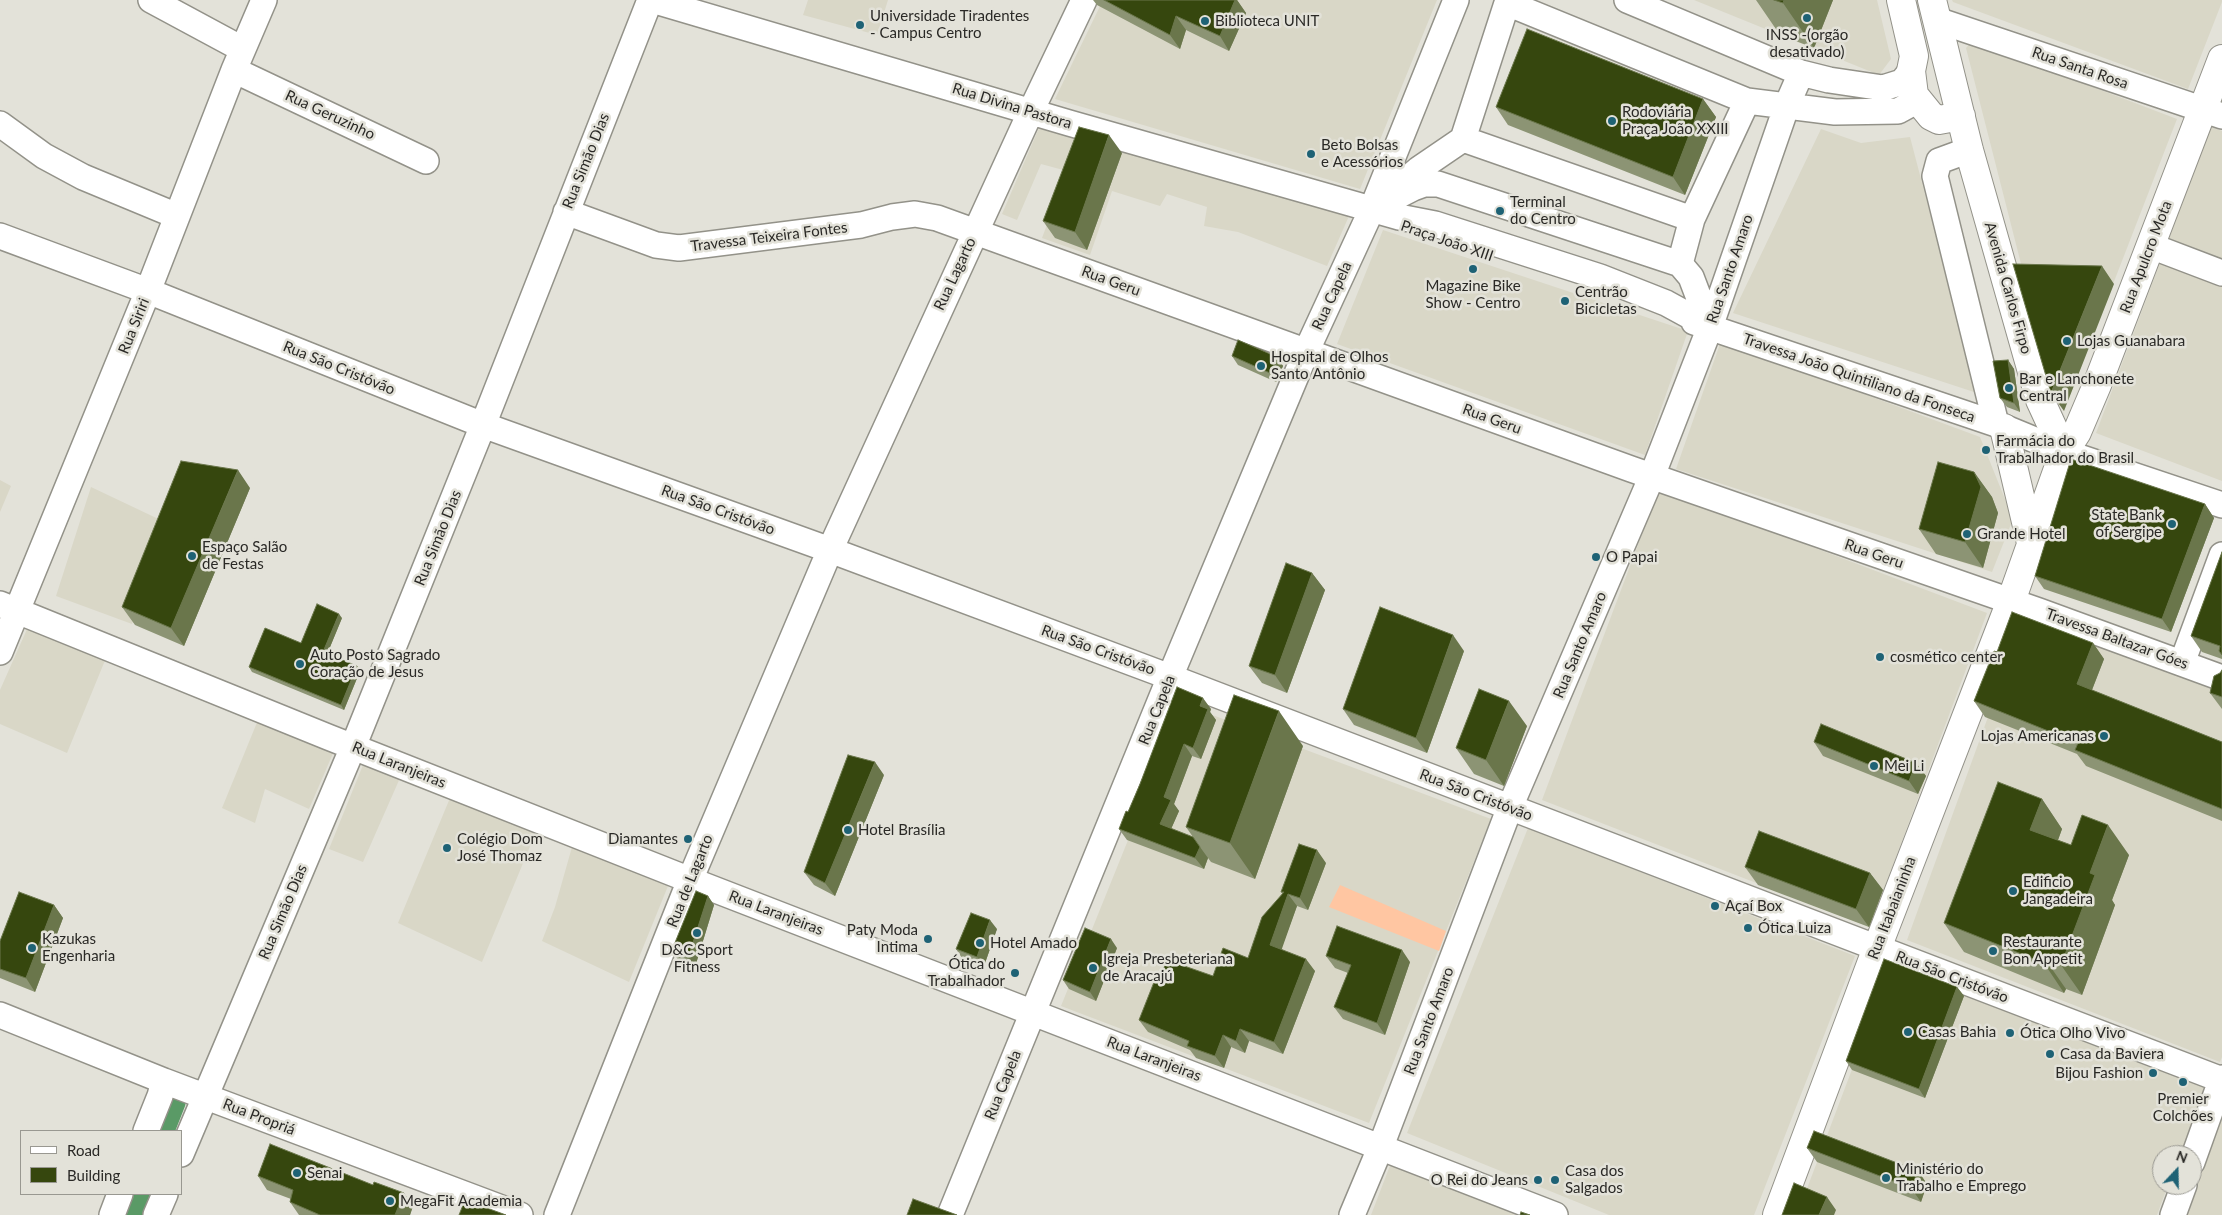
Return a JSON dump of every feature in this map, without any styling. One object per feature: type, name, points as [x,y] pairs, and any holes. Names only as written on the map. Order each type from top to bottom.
[{"type":"main road","points":[[1900,0],[1914,56],[1912,83],[1930,116],[1939,120],[1961,116]]},
{"type":"main road","name":"Avenida Carlos Firpo","points":[[1935,10],[1969,150],[2040,400],[2064,452]]},
{"type":"main road","name":"Rua Apulcro Mota","points":[[2031,543],[2064,452],[2086,413],[2151,246],[2213,113],[2222,58]]},
{"type":"main road","points":[[2000,426],[2031,543]]},
{"type":"main road","name":"Rua Itabaianinha","points":[[1776,1215],[1876,948],[2011,601],[2031,543]]},
{"type":"street","name":"Rua Geruzinho","points":[[151,0],[238,60],[426,161]]},
{"type":"street","name":"Rua Siriri","points":[[0,652],[9,607],[148,292],[238,60],[264,0]]},
{"type":"street","name":"Rua Divina Pastora","points":[[651,0],[1372,209]]},
{"type":"street","name":"Rua Simão Dias","points":[[182,1152],[353,747],[651,0]]},
{"type":"street","name":"Rua Lagarto","points":[[830,550],[1031,110],[1084,0]]},
{"type":"street","points":[[1372,209],[1456,0]]},
{"type":"street","points":[[1372,209],[1419,169],[1463,139],[1508,1],[1747,101],[1835,112],[1898,111],[1909,105],[1912,83],[1902,82],[1883,88],[1829,80],[1801,73],[1626,0]]},
{"type":"street","name":"Rua Santa Rosa","points":[[1935,10],[2213,113]]},
{"type":"street","name":"Rua Santo Amaro","points":[[1352,1215],[1510,807],[1652,476],[1710,327],[1787,105],[1801,73]]},
{"type":"street","points":[[1680,264],[1692,219],[1747,101]]},
{"type":"street","points":[[0,124],[44,156],[83,177],[177,216]]},
{"type":"street","points":[[1463,139],[1692,219]]},
{"type":"street","points":[[1969,150],[1940,161],[1935,176],[2000,426]]},
{"type":"street","points":[[1372,209],[1413,188],[1424,184],[1438,184],[1680,264],[1691,277],[1699,293],[1710,327]]},
{"type":"street","name":"Praça João XIII","points":[[1372,209],[1406,229],[1710,327]]},
{"type":"street","name":"Rua Capela","points":[[950,1215],[1170,677],[1306,352],[1372,209]]},
{"type":"street","name":"Travessa Teixeira Fontes","points":[[566,212],[656,245],[679,248],[835,228],[915,214],[937,218],[975,232]]},
{"type":"street","name":"Rua Geru","points":[[975,232],[1652,476],[2011,601]]},
{"type":"street","name":"Rua São Cristóvão","points":[[0,236],[148,292],[483,425],[830,550],[1170,677],[2222,1079]]},
{"type":"street","points":[[2151,246],[2222,273]]},
{"type":"street","name":"Travessa João Quintiliano da Fonseca","points":[[1710,327],[2000,426],[2064,452],[2222,505]]},
{"type":"street","name":"Rua de Lagarto","points":[[557,1215],[690,880],[830,550]]},
{"type":"street","points":[[2182,663],[2222,555]]},
{"type":"street","name":"Travessa Baltazar Góes","points":[[2011,601],[2222,678]]},
{"type":"street","name":"Rua Laranjeiras","points":[[9,607],[353,747],[690,880],[1555,1215]]},
{"type":"street","name":"Rua Propriá","points":[[0,1015],[167,1088],[204,1097],[520,1215]]},
{"type":"street","points":[[146,1130],[167,1088],[196,1083],[215,1071]]},
{"type":"street","points":[[2198,1145],[2222,1079]]},
{"type":"street","points":[[112,1215],[120,1195]]},
{"type":"street","points":[[156,1215],[165,1195]]},
{"type":"street","points":[[2173,1215],[2180,1195]]},
{"type":"shaded area","name":"Universidade Tiradentes - Campus Centro","points":[[808,0],[888,0],[877,35],[803,15]]},
{"type":"shaded area","points":[[1103,0],[1437,0],[1360,189],[1055,99]]},
{"type":"shaded area","points":[[1694,0],[1877,0],[1891,59],[1879,75]]},
{"type":"shaded area","points":[[1952,0],[2222,0],[2222,2],[2188,89],[1953,2]]},
{"type":"shaded area","points":[[1972,41],[2177,119],[2065,408],[2057,405],[1966,48]]},
{"type":"shaded area","points":[[2211,127],[2222,131],[2222,481],[2096,433]]},
{"type":"shaded area","points":[[1039,128],[1349,216],[1327,266],[1238,232],[1204,226],[1207,207],[1167,194],[1160,206],[1112,191],[1090,255],[1042,238],[1067,171],[1041,164],[1017,220],[1002,214]]},
{"type":"shaded area","points":[[1821,129],[1861,143],[1910,137],[1977,393],[1733,313]]},
{"type":"shaded area","points":[[1383,230],[1688,331],[1645,455],[1337,344]]},
{"type":"shaded area","points":[[1721,341],[1980,437],[2013,519],[1992,572],[1676,469]]},
{"type":"shaded area","points":[[0,480],[11,486],[0,512]]},
{"type":"shaded area","points":[[91,487],[169,524],[132,624],[56,596]]},
{"type":"shaded area","points":[[1659,489],[1987,613],[1870,927],[1542,800]]},
{"type":"shaded area","points":[[2025,615],[2222,689],[2222,1057],[2220,1062],[1907,940]]},
{"type":"shaded area","points":[[28,627],[106,658],[67,753],[0,724],[0,690]]},
{"type":"shaded area","points":[[1183,704],[1491,819],[1369,1123],[1061,1006]]},
{"type":"shaded area","points":[[258,720],[334,751],[309,809],[265,789],[255,823],[222,808]]},
{"type":"shaded area","points":[[363,765],[400,778],[363,862],[329,849]]},
{"type":"shaded area","points":[[450,798],[536,832],[482,962],[398,923]]},
{"type":"shaded area","points":[[1528,828],[1855,956],[1754,1215],[1609,1215],[1407,1133]]},
{"type":"shaded area","points":[[572,847],[668,886],[629,982],[542,941],[555,907]]},
{"type":"shaded area","points":[[1340,885],[1446,931],[1439,951],[1329,907]]},
{"type":"shaded area","points":[[1891,966],[2206,1085],[2184,1145],[2152,1145],[2152,1195],[2164,1195],[2157,1215],[1797,1215]]},
{"type":"shaded area","points":[[2222,1115],[2222,1215],[2184,1215],[2192,1195],[2202,1195],[2202,1168]]},
{"type":"shaded area","points":[[1391,1163],[1520,1215],[1371,1215]]},
{"type":"building","name":"Biblioteca UNIT","points":[[1104,0],[1235,0],[1220,36],[1176,16],[1170,35]]},
{"type":"building","name":"Rodoviária Praça João XXIII","points":[[1527,29],[1703,99],[1673,177],[1496,107]]},
{"type":"building","points":[[1079,127],[1109,135],[1075,232],[1043,221]]},
{"type":"building","name":"Lojas Guanabara","points":[[2013,264],[2102,266],[2051,393]]},
{"type":"building","points":[[1238,340],[1277,357],[1270,373],[1232,356]]},
{"type":"building","points":[[2008,360],[2014,403],[2000,398],[1993,361]]},
{"type":"building","points":[[2071,459],[2205,504],[2162,619],[2035,576]]},
{"type":"building","name":"Espaço Salão de Festas","points":[[181,461],[238,470],[171,628],[122,607]]},
{"type":"building","points":[[1938,462],[1974,472],[1981,487],[1965,542],[1919,529]]},
{"type":"building","points":[[2222,552],[2222,655],[2219,651],[2220,646],[2191,636]]},
{"type":"building","points":[[1286,563],[1312,573],[1275,675],[1249,666]]},
{"type":"building","name":"Auto Posto Sagrado Coração de Jesus","points":[[317,604],[339,614],[323,652],[357,666],[341,705],[249,667],[265,628],[301,643]]},
{"type":"building","points":[[1380,607],[1453,635],[1416,738],[1343,709]]},
{"type":"building","name":"Lojas Americanas","points":[[2012,612],[2093,643],[2077,684],[2222,742],[2222,809],[2075,750],[2078,743],[1974,701],[1994,651],[1997,652]]},
{"type":"building","points":[[2222,670],[2222,697],[2210,693],[2214,676]]},
{"type":"building","points":[[1177,687],[1203,698],[1200,706],[1208,709],[1193,748],[1184,744],[1164,797],[1171,800],[1160,824],[1193,837],[1200,847],[1195,858],[1119,829],[1140,784]]},
{"type":"building","points":[[1479,689],[1509,701],[1486,760],[1456,748]]},
{"type":"building","points":[[1234,695],[1279,711],[1230,843],[1186,827]]},
{"type":"building","points":[[1821,724],[1916,763],[1909,781],[1814,742]]},
{"type":"building","points":[[848,755],[875,762],[825,883],[804,872]]},
{"type":"building","points":[[1998,782],[2042,799],[2030,830],[2071,845],[2082,815],[2108,825],[2090,873],[2095,875],[2061,965],[2045,959],[2044,963],[1944,923]]},
{"type":"building","points":[[1759,831],[1870,873],[1856,909],[1745,867]]},
{"type":"building","points":[[1299,844],[1317,850],[1300,898],[1288,894],[1270,945],[1306,959],[1274,1042],[1240,1029],[1236,1041],[1223,1035],[1215,1056],[1187,1046],[1189,1041],[1139,1020],[1158,972],[1162,973],[1167,960],[1213,976],[1223,948],[1248,958],[1262,917],[1284,892],[1281,892]]},
{"type":"building","points":[[696,891],[708,896],[688,958],[672,950]]},
{"type":"building","points":[[19,892],[54,905],[26,978],[0,969],[0,941]]},
{"type":"building","points":[[971,913],[990,920],[977,957],[956,949]]},
{"type":"building","points":[[1337,926],[1402,950],[1377,1023],[1334,1007],[1351,965],[1326,956]]},
{"type":"building","name":"Igreja Presbeteriana de Aracajú","points":[[1085,928],[1111,939],[1090,992],[1063,980]]},
{"type":"building","name":"Casas Bahia","points":[[1884,959],[1957,987],[1919,1089],[1846,1061]]},
{"type":"building","points":[[1814,1131],[1918,1171],[1911,1188],[1807,1148]]},
{"type":"building","points":[[270,1144],[373,1185],[374,1182],[404,1193],[395,1215],[320,1215],[290,1202],[293,1190],[258,1176]]},
{"type":"building","points":[[1794,1183],[1827,1197],[1819,1215],[1782,1215]]},
{"type":"building","points":[[913,1199],[957,1215],[907,1215]]},
{"type":"building","points":[[465,1200],[506,1215],[459,1215]]},
{"type":"waterway","points":[[164,1130],[175,1103]]},
{"type":"waterway","points":[[131,1215],[139,1195]]},
{"type":"place","name":"INSS -(orgão desativado)","points":[[1807,18]]},
{"type":"place","name":"Biblioteca UNIT","points":[[1205,21]]},
{"type":"place","name":"Universidade Tiradentes - Campus Centro","points":[[860,25]]},
{"type":"place","name":"Rodoviária Praça João XXIII","points":[[1612,121]]},
{"type":"place","name":"Beto Bolsas e Acessórios","points":[[1311,154]]},
{"type":"place","name":"Terminal do Centro","points":[[1500,211]]},
{"type":"place","name":"Magazine Bike Show - Centro","points":[[1473,269]]},
{"type":"place","name":"Centrão Bicicletas","points":[[1565,301]]},
{"type":"place","name":"Lojas Guanabara","points":[[2067,341]]},
{"type":"place","name":"Hospital de Olhos Santo Antônio","points":[[1261,366]]},
{"type":"place","name":"Bar e Lanchonete Central","points":[[2009,388]]},
{"type":"place","name":"Farmácia do Trabalhador do Brasil","points":[[1986,450]]},
{"type":"place","name":"State Bank of Sergipe","points":[[2172,524]]},
{"type":"place","name":"Grande Hotel","points":[[1967,534]]},
{"type":"place","name":"Espaço Salão de Festas","points":[[192,556]]},
{"type":"place","name":"O Papai","points":[[1596,557]]},
{"type":"place","name":"cosmético center","points":[[1880,657]]},
{"type":"place","name":"Auto Posto Sagrado Coração de Jesus","points":[[300,664]]},
{"type":"place","name":"Lojas Americanas","points":[[2104,736]]},
{"type":"place","name":"Mei Li","points":[[1874,766]]},
{"type":"place","name":"Hotel Brasília","points":[[848,830]]},
{"type":"place","name":"Diamantes","points":[[688,839]]},
{"type":"place","name":"Colégio Dom José Thomaz","points":[[447,848]]},
{"type":"place","name":"Edificio Jangadeira","points":[[2013,891]]},
{"type":"place","name":"Açaí Box","points":[[1715,906]]},
{"type":"place","name":"Ótica Luiza","points":[[1748,928]]},
{"type":"place","name":"D&C Sport Fitness","points":[[697,933]]},
{"type":"place","name":"Paty Moda Intima","points":[[928,939]]},
{"type":"place","name":"Hotel Amado","points":[[980,943]]},
{"type":"place","name":"Kazukas Engenharia","points":[[32,948]]},
{"type":"place","name":"Restaurante Bon Appetit","points":[[1993,951]]},
{"type":"place","name":"Igreja Presbeteriana de Aracajú","points":[[1093,968]]},
{"type":"place","name":"Ótica do Trabalhador","points":[[1015,973]]},
{"type":"place","name":"Casas Bahia","points":[[1908,1032]]},
{"type":"place","name":"Ótica Olho Vivo","points":[[2010,1033]]},
{"type":"place","name":"Casa da Baviera","points":[[2050,1054]]},
{"type":"place","name":"Bijou Fashion","points":[[2153,1073]]},
{"type":"place","name":"Premier Colchões","points":[[2183,1082]]},
{"type":"place","name":"Senai","points":[[297,1173]]},
{"type":"place","name":"Ministério do Trabalho e Emprego","points":[[1886,1178]]},
{"type":"place","name":"O Rei do Jeans","points":[[1538,1180]]},
{"type":"place","name":"Casa dos Salgados","points":[[1555,1180]]},
{"type":"place","name":"MegaFit Academia","points":[[390,1201]]}]
